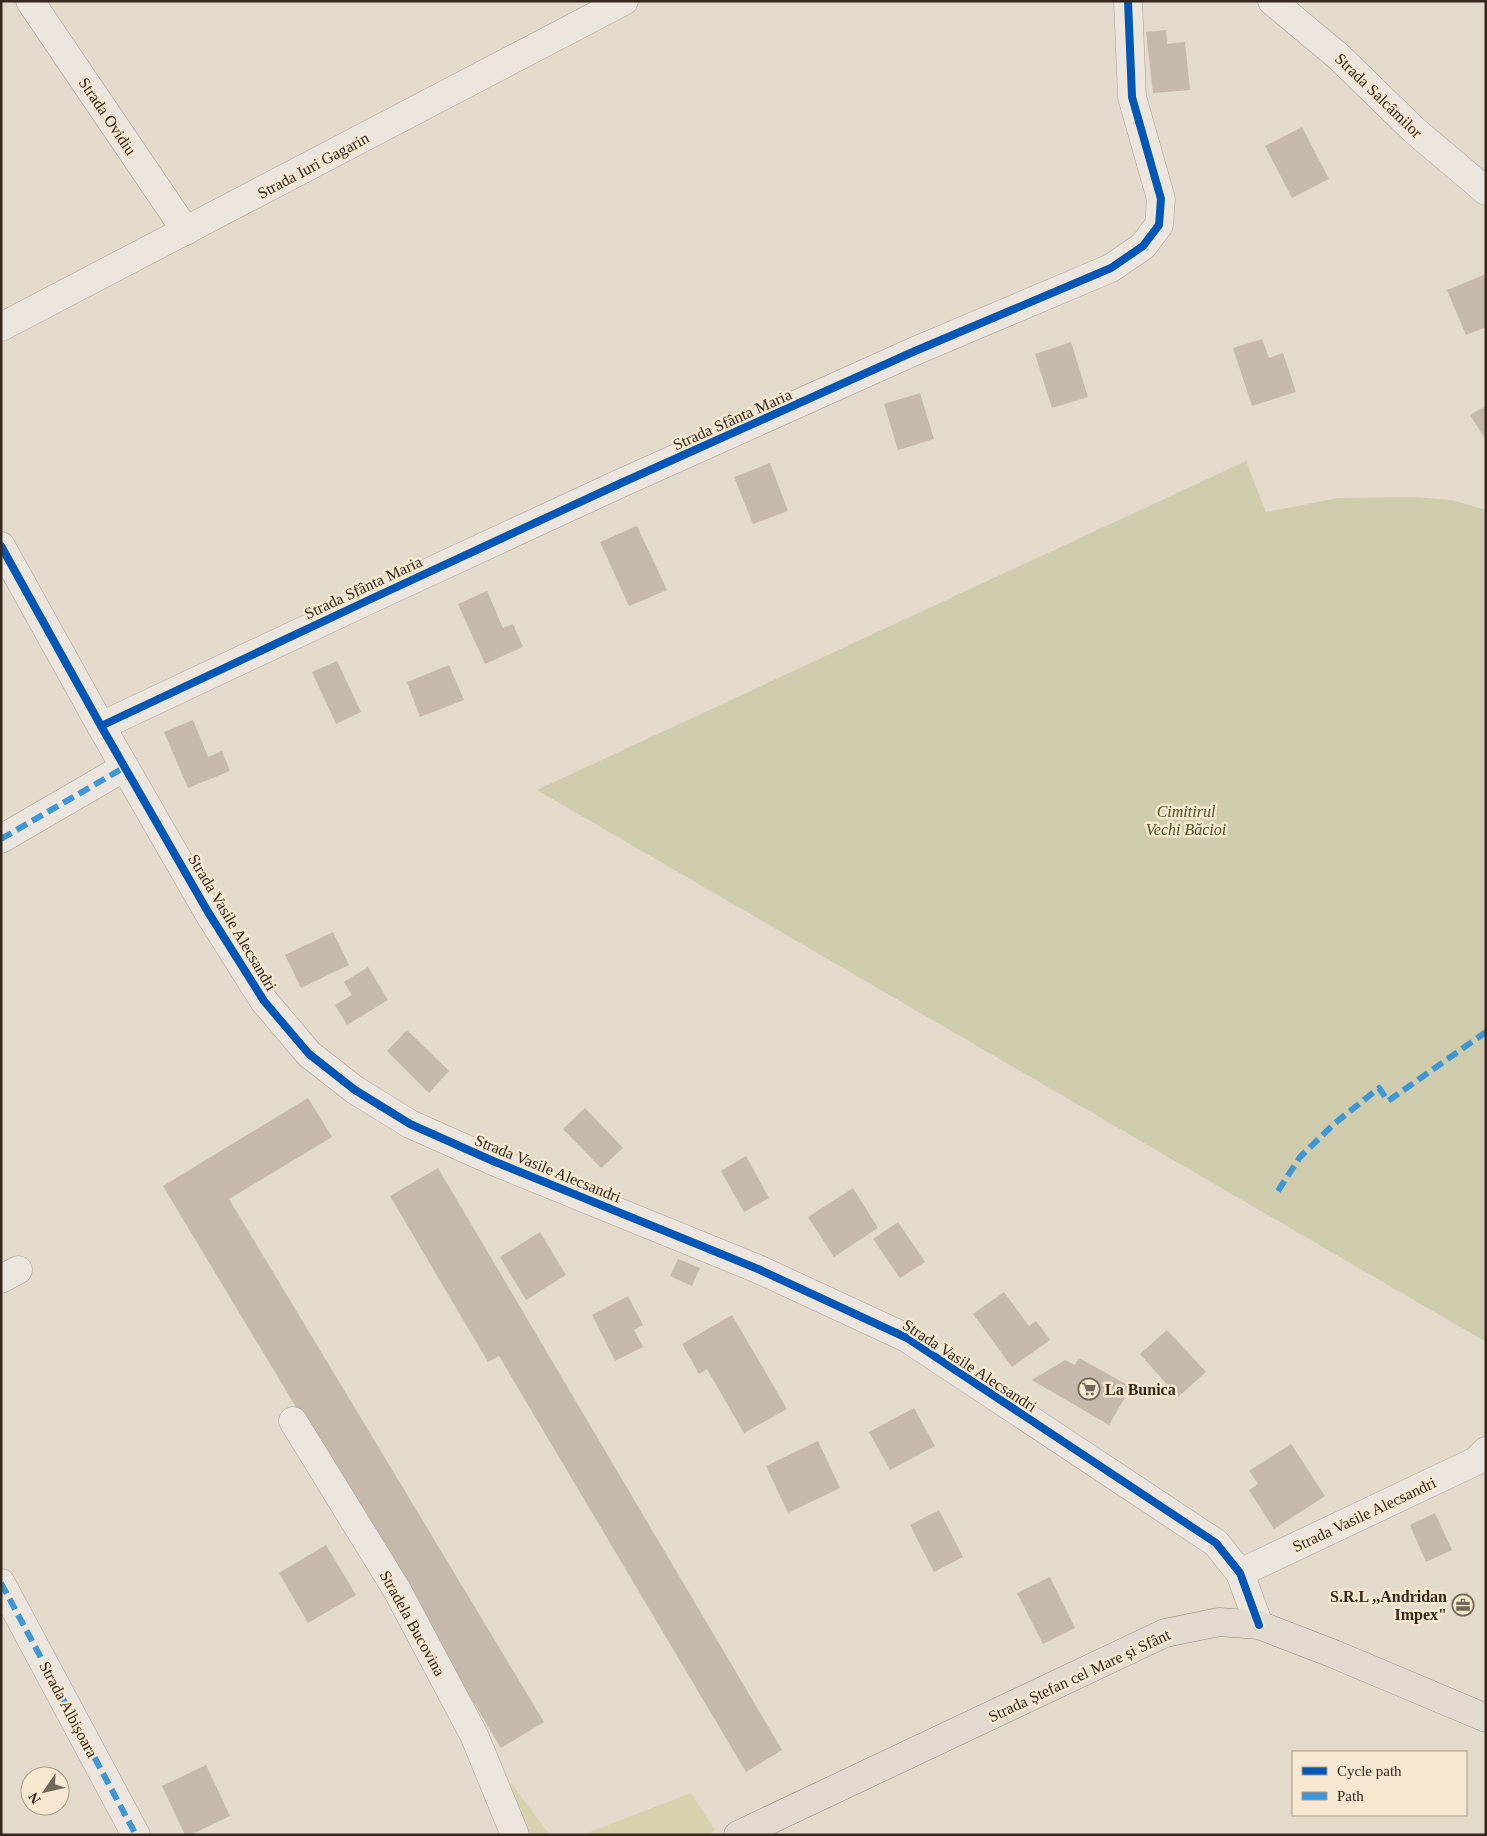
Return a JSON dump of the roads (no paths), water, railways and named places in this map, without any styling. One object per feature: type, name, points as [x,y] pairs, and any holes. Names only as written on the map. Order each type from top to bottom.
[{"type":"main road","name":"Strada Ștefan cel Mare și Sfânt","points":[[744,1833],[1165,1633],[1219,1622],[1259,1625],[1334,1654],[1486,1718]]},
{"type":"street","name":"Strada Ovidiu","points":[[30,1],[186,231]]},
{"type":"street","name":"Strada Iuri Gagarin","points":[[1,327],[624,1]]},
{"type":"street","name":"Strada Sfânta Maria","points":[[101,726],[628,480],[915,351],[1111,268],[1143,246],[1159,225],[1161,199],[1132,97],[1128,1]]},
{"type":"street","name":"Strada Salcâmilor","points":[[1272,1],[1338,56],[1414,130],[1485,190]]},
{"type":"street","name":"Strada Vasile Alecsandri","points":[[1,546],[101,726],[208,912],[264,1001],[309,1054],[356,1090],[418,1128],[493,1161],[758,1269],[907,1338],[1216,1542],[1240,1573],[1259,1625]]},
{"type":"street","points":[[1,839],[125,767]]},
{"type":"street","name":"Stradela Bucovina","points":[[292,1421],[401,1598],[474,1735],[515,1835]]},
{"type":"street","name":"Strada Vasile Alecsandri","points":[[1240,1573],[1476,1461],[1486,1451]]},
{"type":"street","name":"Strada Albișoara","points":[[1,1583],[136,1835]]},
{"type":"place","name":"La Bunica","points":[[1089,1389]]},
{"type":"place","name":"S.R.L ,,Andridan Impex\"","points":[[1463,1605]]},
{"type":"park label","name":"Cimitirul Vechi Băcioi","points":[[1186,820]]}]
